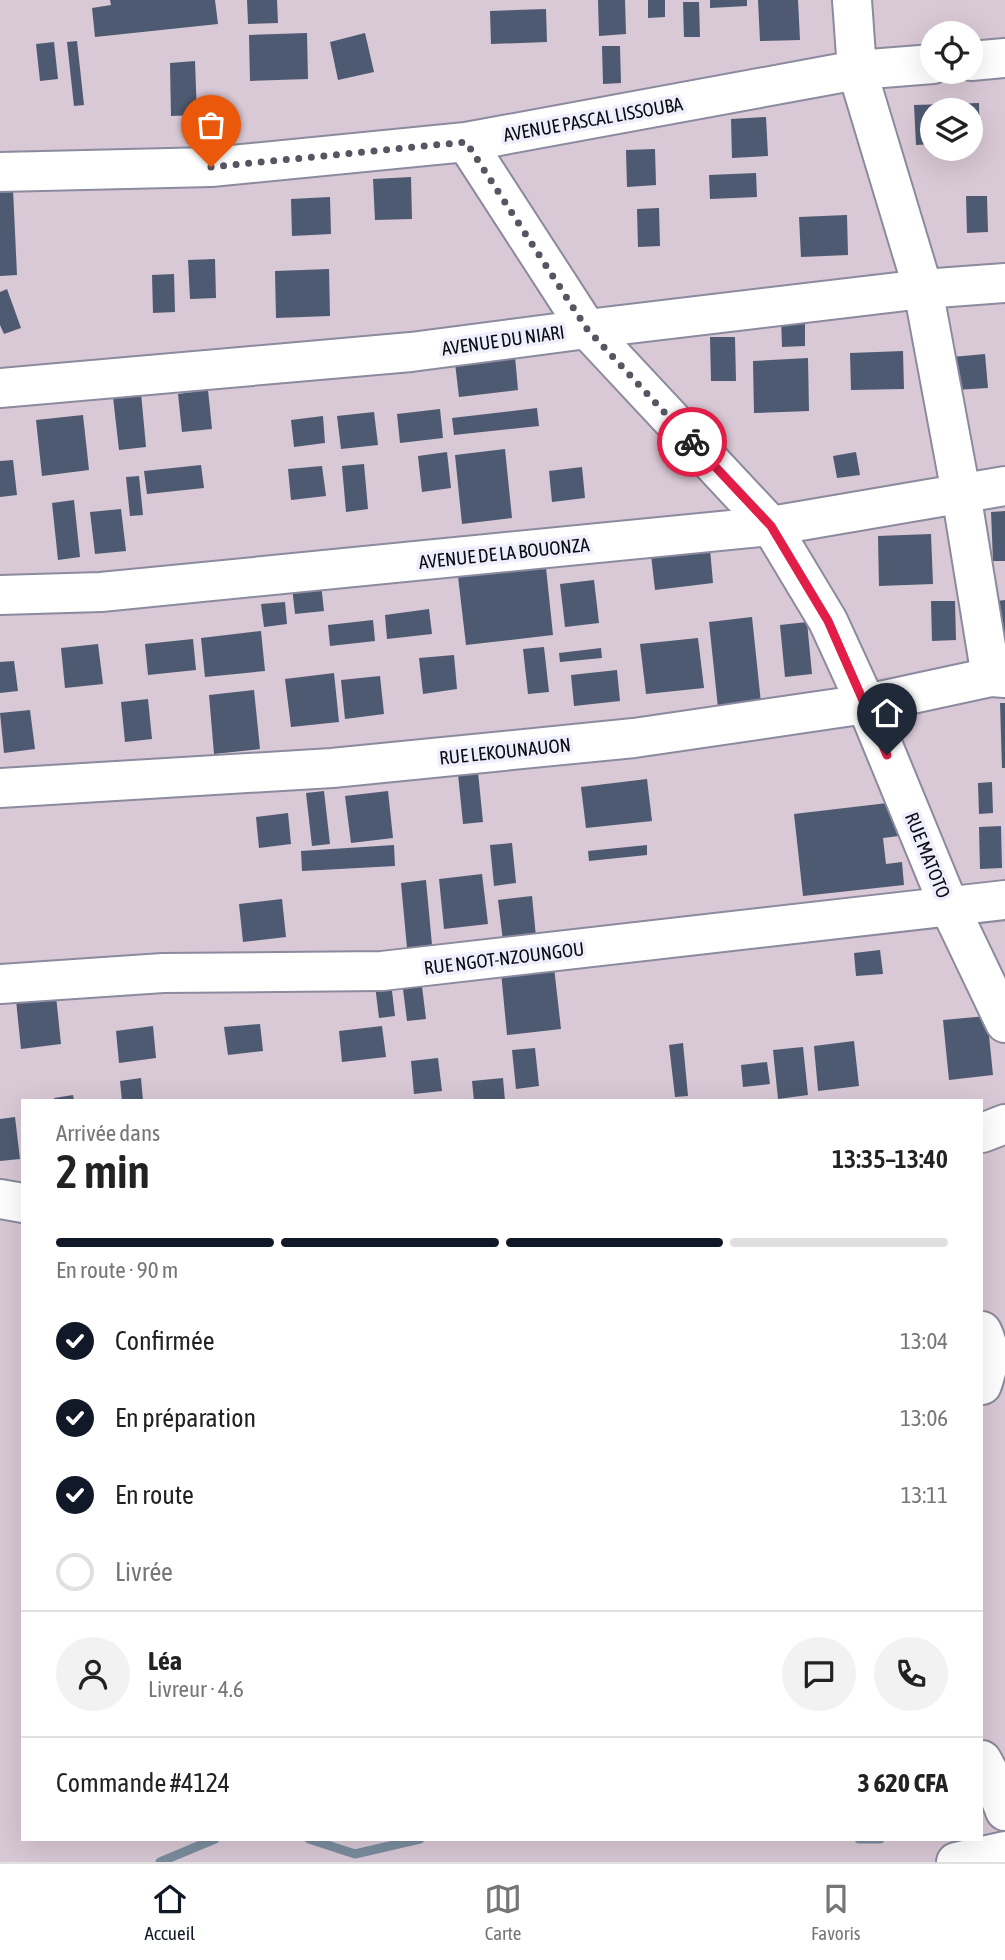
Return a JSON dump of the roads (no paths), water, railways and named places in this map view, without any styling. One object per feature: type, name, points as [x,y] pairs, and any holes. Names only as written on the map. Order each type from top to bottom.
[{"type":"street","points":[[852,0],[857,70],[923,289],[998,677]]},
{"type":"street","points":[[983,60],[1005,58]]},
{"type":"street","name":"AVENUE PASCAL LISSOUBA","points":[[0,172],[211,167],[466,142],[857,70],[920,65]]},
{"type":"street","name":"RUE MATOTO","points":[[466,142],[587,329],[771,526],[828,621],[866,704],[949,906],[1005,1023]]},
{"type":"street","name":"AVENUE DU NIARI","points":[[0,388],[411,352],[923,289],[1005,283]]},
{"type":"street","name":"AVENUE DE LA BOUONZA","points":[[0,595],[140,588],[771,526],[1005,486]]},
{"type":"street","name":"RUE LEKOUNAUON","points":[[0,788],[332,768],[634,738],[866,704],[998,677]]},
{"type":"street","name":"RUE NGOT-NZOUNGOU","points":[[0,985],[163,973],[382,971],[1005,900]]},
{"type":"street","points":[[983,1132],[1005,1124]]},
{"type":"street","points":[[0,1199],[21,1203]]},
{"type":"street","points":[[983,1333],[987,1340],[990,1363],[983,1382]]},
{"type":"street","points":[[956,1862],[1005,1851]]},
{"type":"waterway","points":[[160,1862],[210,1841]]},
{"type":"waterway","points":[[315,1841],[355,1854],[411,1841]]}]
